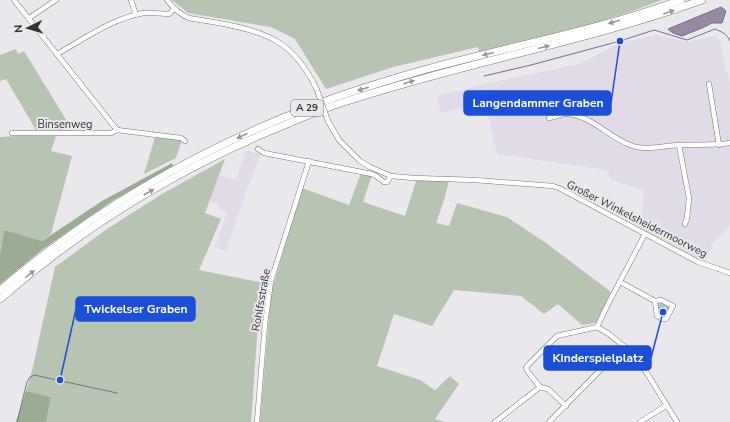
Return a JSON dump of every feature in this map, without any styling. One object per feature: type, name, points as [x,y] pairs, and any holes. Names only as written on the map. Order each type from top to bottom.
[{"type":"highway","name":"A 29","points":[[0,290],[45,253],[105,211],[182,165],[259,128],[312,106],[428,69],[613,22],[681,0]]},
{"type":"highway","name":"A 29","points":[[0,298],[61,250],[129,204],[189,169],[266,132],[329,107],[375,92],[452,70],[593,35],[642,21],[702,0]]},
{"type":"street","points":[[14,0],[117,130],[181,138],[185,142]]},
{"type":"street","points":[[29,18],[56,0]]},
{"type":"street","points":[[131,0],[136,15]]},
{"type":"street","points":[[57,54],[121,20],[146,13],[169,14],[174,9],[167,0]]},
{"type":"street","name":"Großer Winkelsheidermoorweg","points":[[174,9],[189,18],[262,34],[279,42],[294,55],[312,78],[328,121],[339,140],[360,161],[370,167],[391,176],[475,180],[551,186],[561,189],[698,262],[730,273]]},
{"type":"street","points":[[709,84],[719,145]]},
{"type":"street","points":[[549,118],[563,114],[575,115],[591,122],[630,145],[641,148],[679,145],[719,145],[730,143]]},
{"type":"street","name":"Binsenweg","points":[[12,133],[111,132],[117,130]]},
{"type":"street","points":[[679,145],[689,198],[685,224]]},
{"type":"street","name":"Großer Winkelsheidermoorweg","points":[[258,149],[264,153],[372,174],[384,182],[387,182],[391,176]]},
{"type":"street","name":"Rohlfsstraße","points":[[256,422],[265,324],[271,281],[309,162]]},
{"type":"street","points":[[597,328],[645,234]]},
{"type":"street","points":[[620,282],[655,301],[661,300],[673,306],[666,318],[663,319],[657,316],[655,301]]},
{"type":"street","points":[[566,406],[548,389],[540,387],[526,368],[557,336],[597,328],[609,334],[637,357],[677,422]]},
{"type":"street","points":[[549,422],[624,346]]},
{"type":"street","points":[[495,422],[540,387]]},
{"type":"street","points":[[640,422],[667,405]]},
{"type":"shaded area","points":[[721,7],[726,11],[722,23],[712,23],[682,36],[673,33],[668,29]]},
{"type":"shaded area","points":[[658,35],[688,42],[717,36],[721,45],[725,67],[730,82],[730,226],[713,243],[705,262],[640,230],[644,191],[610,179],[607,170],[497,154],[485,102],[441,113],[437,96],[579,64],[622,42]]},
{"type":"shaded area","points":[[246,151],[261,154],[248,186],[226,251],[214,247],[227,212],[218,209],[219,205],[209,201],[219,175],[236,180]]},
{"type":"green space","points":[[172,0],[662,0],[591,24],[479,52],[478,47],[393,67],[326,89],[295,39],[271,27],[188,13]]},
{"type":"green space","points":[[16,49],[18,54],[24,51],[73,131],[36,130],[6,79],[0,81],[0,55]]},
{"type":"green space","points":[[56,136],[51,151],[72,156],[51,234],[42,241],[4,231],[0,255],[0,137]]},
{"type":"green space","points":[[155,137],[182,140],[176,158],[144,174]]},
{"type":"green space","points":[[225,159],[205,213],[221,219],[199,270],[264,283],[258,324],[251,422],[46,422],[51,397],[26,391],[32,371],[55,267],[107,229],[162,194]]},
{"type":"green space","points":[[172,163],[173,166],[112,201],[43,249],[0,284],[0,255],[4,230],[42,241],[102,201]]},
{"type":"green space","points":[[361,173],[372,175],[363,202],[405,216],[416,181],[449,181],[436,223],[449,226],[457,203],[507,217],[546,243],[611,292],[596,323],[582,325],[558,304],[544,314],[521,296],[454,290],[432,326],[394,314],[377,366],[420,380],[435,390],[450,376],[459,384],[435,419],[445,422],[260,422],[271,293],[302,188],[349,205]]},
{"type":"green space","points":[[657,302],[661,302],[671,307],[666,317],[664,318],[659,314]]},
{"type":"green space","points":[[26,391],[51,397],[46,422],[16,422]]},
{"type":"waterway","points":[[484,76],[620,41],[654,30],[687,40],[715,29],[726,35],[730,41]]},
{"type":"waterway","points":[[17,422],[27,382],[30,377],[34,375],[117,393]]},
{"type":"place","name":"Langendammer Graben","points":[[620,41]]},
{"type":"place","name":"Kinderspielplatz","points":[[663,312]]},
{"type":"place","name":"Twickelser Graben","points":[[60,380]]}]
